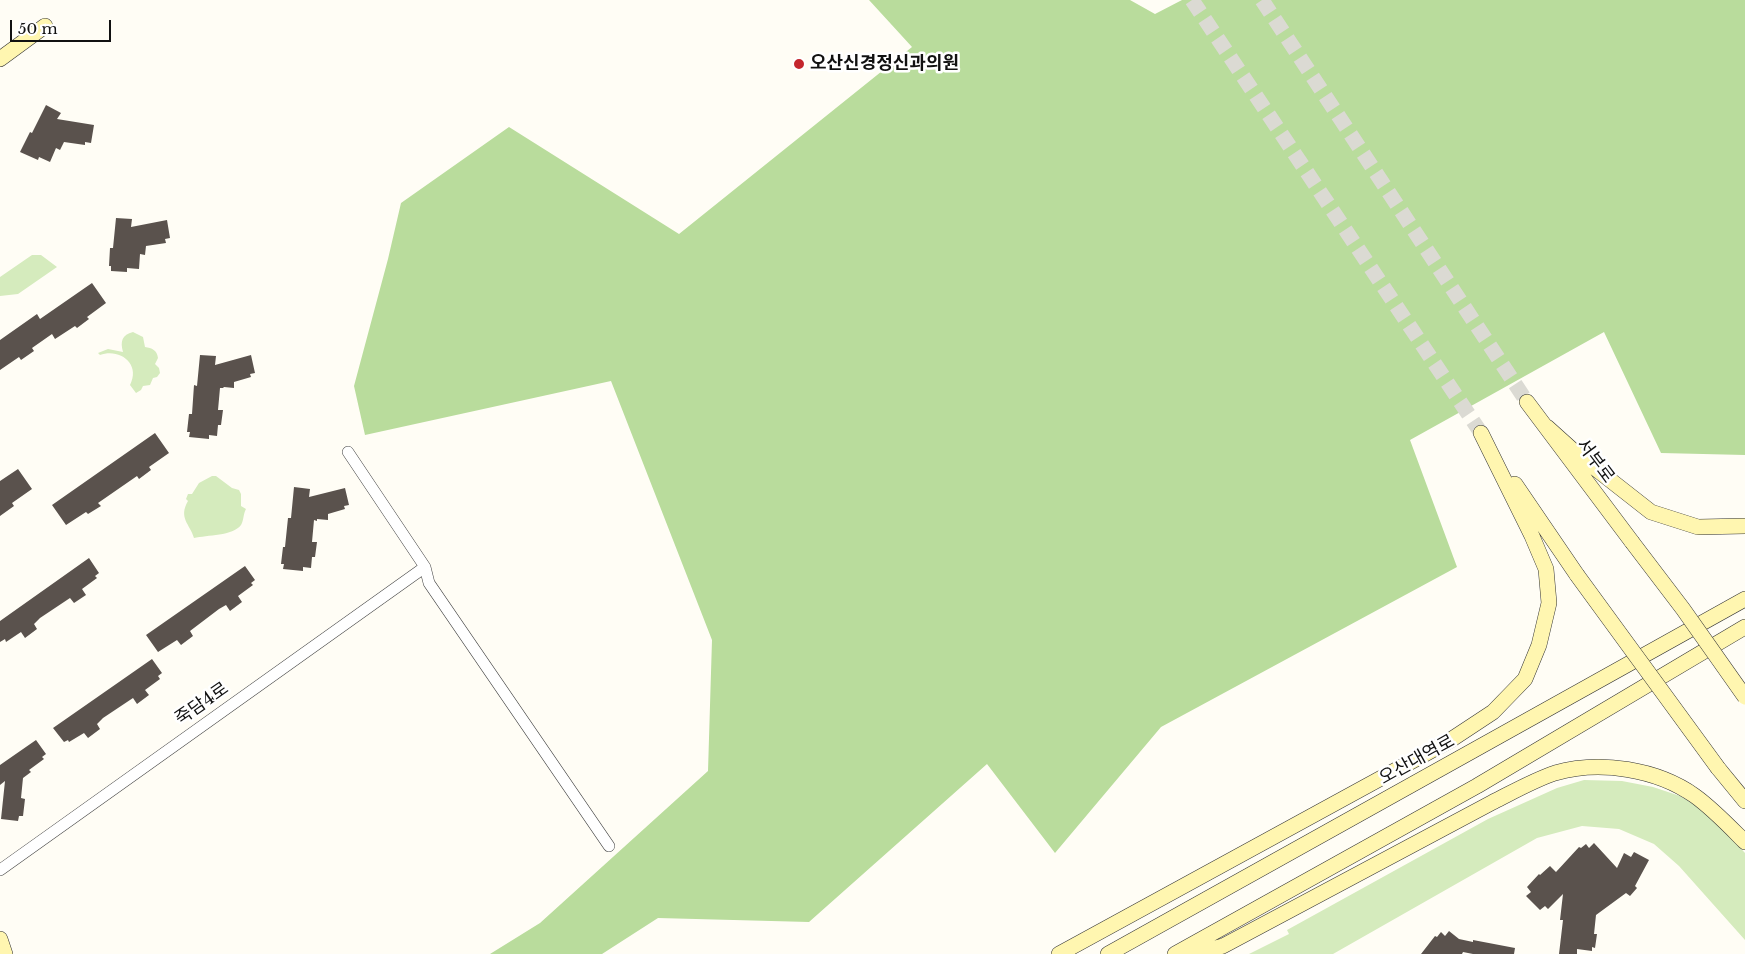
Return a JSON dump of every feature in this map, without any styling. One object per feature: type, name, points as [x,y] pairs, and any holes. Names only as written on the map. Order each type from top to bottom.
[{"type":"main road","points":[[0,58],[45,26]]},
{"type":"main road","name":"서부로","points":[[1527,402],[1683,609],[1745,697]]},
{"type":"main road","points":[[1546,427],[1652,512],[1698,527],[1745,526]]},
{"type":"main road","points":[[1059,954],[1449,741],[1493,712],[1525,679],[1539,645],[1549,603],[1546,569],[1532,536],[1481,433],[1577,575],[1718,768],[1745,801]]},
{"type":"main road","name":"오산대역로","points":[[1108,954],[1745,600]]},
{"type":"main road","points":[[1175,954],[1477,786],[1745,627]]},
{"type":"main road","points":[[1196,954],[1223,946],[1493,802],[1556,773],[1584,768],[1618,768],[1645,773],[1665,780],[1693,794],[1715,811],[1745,842]]},
{"type":"main road","points":[[0,939],[5,954]]},
{"type":"street","points":[[348,452],[425,567],[429,583],[609,846]]},
{"type":"street","name":"죽담4로","points":[[0,870],[425,567]]},
{"type":"green space","points":[[869,0],[1130,0],[1155,14],[1182,0],[1745,0],[1745,455],[1661,453],[1604,332],[1410,440],[1457,567],[1161,727],[1055,853],[987,764],[809,922],[658,918],[602,954],[490,954],[540,923],[708,771],[712,640],[611,381],[365,435],[354,386],[401,203],[509,127],[679,234],[912,47]]},
{"type":"green space","points":[[32,255],[41,255],[57,267],[18,294],[0,296],[0,277]]},
{"type":"green space","points":[[133,332],[143,337],[145,347],[157,353],[158,358],[155,364],[159,368],[160,373],[157,377],[153,378],[150,385],[143,386],[136,393],[130,385],[133,370],[127,359],[115,354],[107,353],[100,355],[98,353],[108,349],[123,352],[124,337]]},
{"type":"green space","points":[[212,476],[216,476],[232,488],[239,490],[241,506],[246,509],[243,521],[237,529],[232,531],[194,538],[184,516],[188,501],[186,499],[188,494],[192,494],[199,483]]},
{"type":"green space","points":[[1584,780],[1622,781],[1653,787],[1680,796],[1707,812],[1745,853],[1745,940],[1679,866],[1654,844],[1619,829],[1582,826],[1537,838],[1333,954],[1249,954],[1289,934],[1287,930],[1488,819],[1557,788]]},
{"type":"building","points":[[46,105],[61,113],[57,119],[94,125],[91,143],[85,142],[85,145],[64,142],[60,150],[56,148],[50,162],[39,157],[38,160],[20,152]]},
{"type":"building","points":[[116,218],[132,219],[131,227],[167,220],[170,238],[165,239],[166,243],[146,246],[145,255],[140,254],[139,269],[127,268],[127,272],[111,271],[111,266],[109,266],[110,248],[113,248]]},
{"type":"building","points":[[92,283],[106,303],[87,317],[89,319],[77,328],[75,326],[55,339],[52,334],[32,348],[34,351],[21,360],[19,357],[0,370],[0,340],[37,314],[40,319]]},
{"type":"building","points":[[200,355],[216,356],[215,365],[251,355],[255,373],[250,374],[251,377],[234,382],[234,388],[220,388],[218,410],[223,410],[221,425],[218,425],[217,436],[209,435],[209,439],[189,437],[190,432],[187,432],[189,414],[192,414],[194,385],[197,386]]},
{"type":"building","points":[[155,433],[169,453],[149,467],[151,470],[139,479],[137,476],[98,503],[101,506],[88,514],[86,512],[66,525],[52,505]]},
{"type":"building","points":[[18,469],[32,489],[12,503],[14,506],[0,516],[0,481]]},
{"type":"building","points":[[294,487],[310,489],[309,497],[345,488],[349,505],[344,506],[345,509],[328,514],[328,520],[314,520],[312,542],[317,542],[315,557],[312,557],[311,568],[303,567],[303,571],[283,569],[284,564],[281,564],[288,518],[291,518]]},
{"type":"building","points":[[89,558],[99,573],[95,576],[97,578],[82,589],[86,595],[74,603],[70,598],[40,618],[34,624],[37,629],[25,638],[21,632],[6,642],[5,639],[0,642],[0,621]]},
{"type":"building","points":[[245,566],[255,580],[251,583],[253,585],[238,596],[242,602],[230,611],[226,605],[219,609],[190,631],[193,636],[181,645],[177,640],[158,652],[146,635]]},
{"type":"building","points":[[152,659],[162,673],[158,676],[160,679],[145,690],[149,695],[137,704],[133,698],[103,718],[97,724],[100,729],[88,738],[84,733],[69,742],[68,740],[64,742],[53,728]]},
{"type":"building","points":[[36,740],[46,754],[42,757],[44,759],[29,770],[31,772],[23,778],[21,798],[25,799],[23,816],[19,816],[18,821],[1,819],[5,781],[0,785],[0,765]]},
{"type":"building","points":[[1594,843],[1617,868],[1624,853],[1631,857],[1634,852],[1649,860],[1635,886],[1637,888],[1630,896],[1626,893],[1596,915],[1594,934],[1597,934],[1595,948],[1592,947],[1592,951],[1577,949],[1577,954],[1559,954],[1563,920],[1560,920],[1563,894],[1548,909],[1545,906],[1540,910],[1526,896],[1531,892],[1527,887],[1539,874],[1550,866],[1556,872],[1579,847],[1581,848],[1586,844],[1589,848]]},
{"type":"building","points":[[1449,931],[1459,939],[1515,948],[1514,954],[1473,954],[1463,952],[1462,954],[1421,954],[1435,936],[1437,937],[1441,932],[1445,936]]},
{"type":"tunnel","points":[[1192,0],[1481,433]]},
{"type":"tunnel","points":[[1262,0],[1527,402]]},
{"type":"place","name":"오산신경정신과의원","points":[[799,64]]}]
